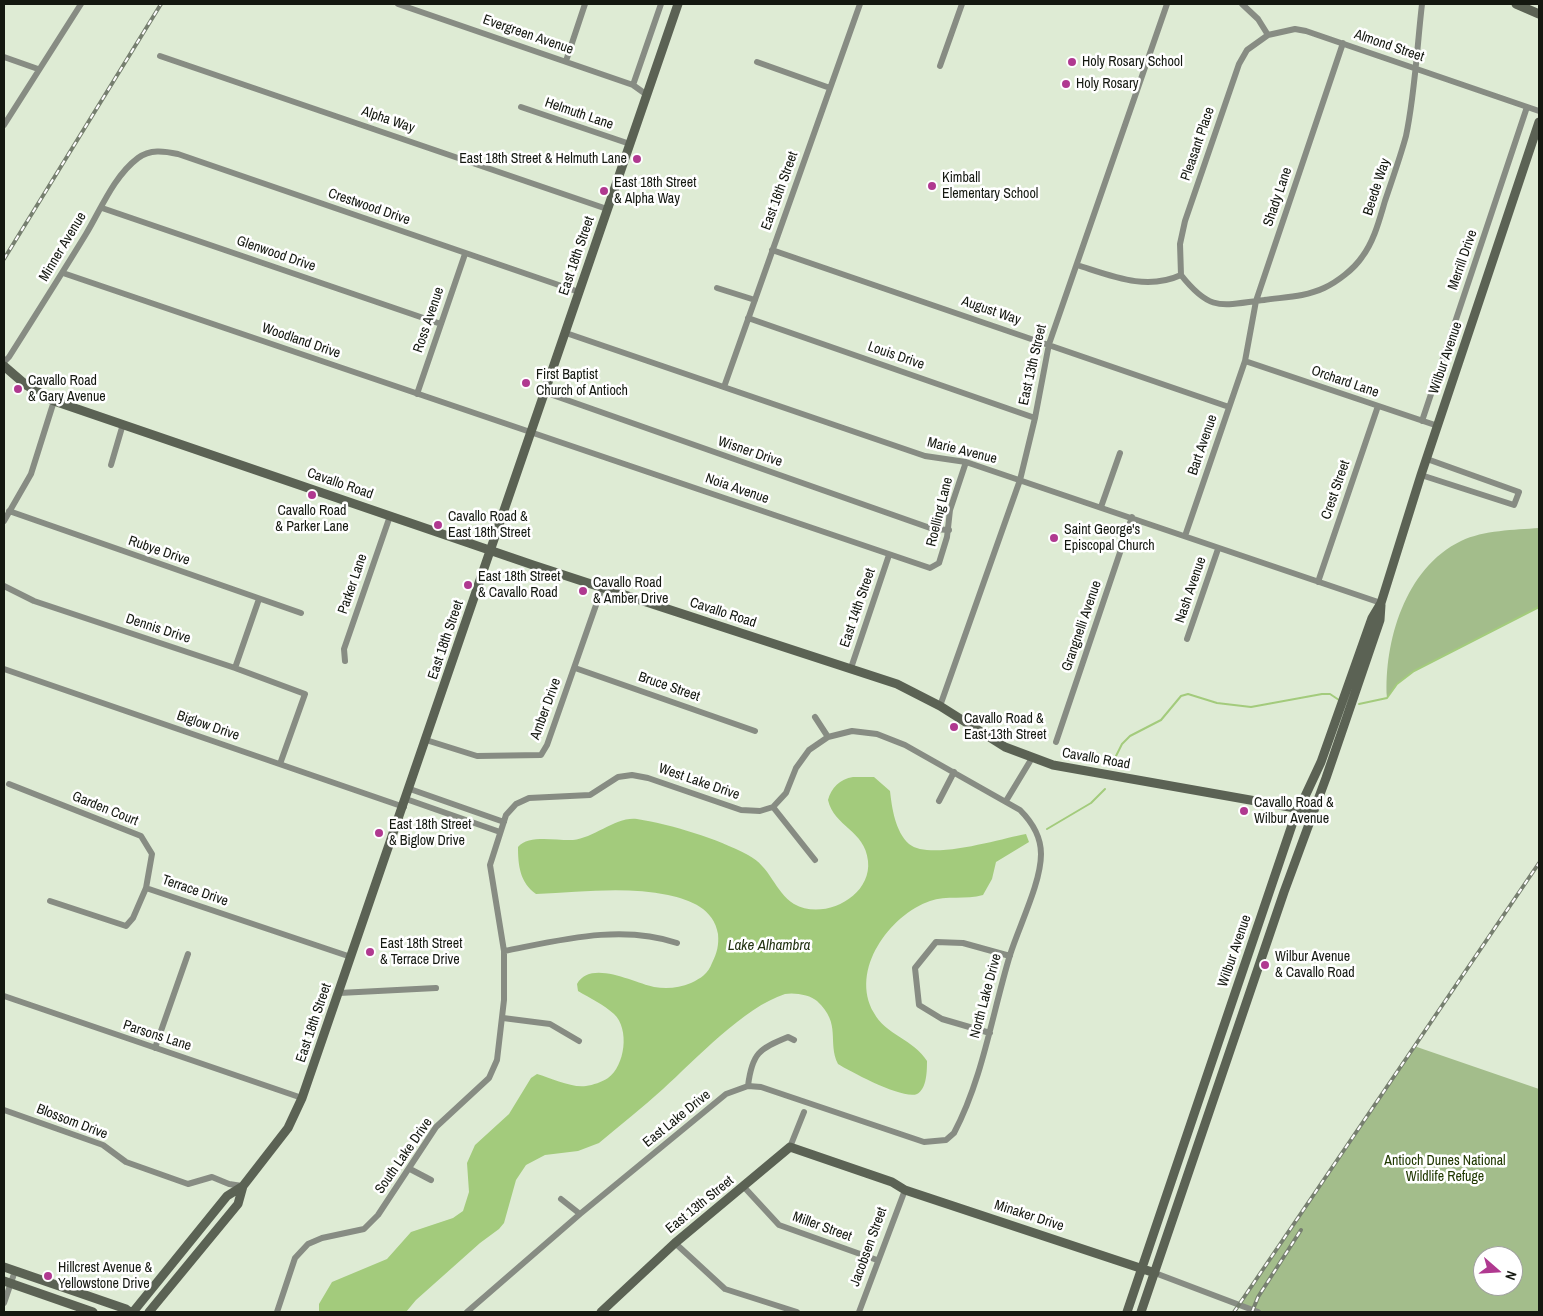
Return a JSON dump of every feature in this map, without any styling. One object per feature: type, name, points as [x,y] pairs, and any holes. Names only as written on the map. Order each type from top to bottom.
[{"type":"main road","name":"East 18th Street","points":[[132,1312],[227,1196],[243,1186],[288,1128],[302,1098],[410,789],[530,432],[678,4]]},
{"type":"main road","points":[[1516,4],[1539,14]]},
{"type":"main road","name":"Wilbur Avenue","points":[[1127,1312],[1299,809],[1321,762],[1372,618],[1381,603],[1421,475],[1539,122]]},
{"type":"main road","name":"Cavallo Road","points":[[4,366],[26,385],[54,401],[602,588],[897,684],[940,706],[1005,747],[1032,758],[1053,765],[1312,811]]},
{"type":"main road","name":"Wilbur Avenue","points":[[1141,1312],[1312,811],[1326,778],[1380,620],[1381,603]]},
{"type":"main road","points":[[1217,1047],[1218,1060],[1214,1074],[1218,1084]]},
{"type":"main road","name":"Minaker Drive","points":[[790,1147],[892,1182],[905,1190],[1155,1273]]},
{"type":"main road","name":"East 13th Street","points":[[607,1310],[675,1243],[790,1147]]},
{"type":"main road","name":"East 18th Street","points":[[149,1312],[238,1204],[243,1186]]},
{"type":"main road","points":[[4,1267],[132,1312]]},
{"type":"main road","points":[[7,1283],[93,1312]]},
{"type":"street","points":[[4,126],[80,4]]},
{"type":"street","name":"Evergreen Avenue","points":[[398,4],[633,85],[647,95]]},
{"type":"street","points":[[566,62],[586,4]]},
{"type":"street","points":[[633,85],[661,4]]},
{"type":"street","name":"East 16th Street","points":[[724,387],[860,4]]},
{"type":"street","points":[[940,66],[962,4]]},
{"type":"street","name":"East 13th Street","points":[[940,706],[1020,480],[1035,418],[1049,344],[1167,4]]},
{"type":"street","points":[[1242,4],[1258,18],[1268,34]]},
{"type":"street","name":"Beede Way","points":[[1181,275],[1190,286],[1205,298],[1218,304],[1236,305],[1305,295],[1325,288],[1343,276],[1361,258],[1374,237],[1406,135],[1422,4]]},
{"type":"street","name":"Almond Street","points":[[1268,34],[1295,29],[1343,43],[1539,111]]},
{"type":"street","name":"Pleasant Place","points":[[1181,275],[1180,244],[1185,221],[1239,64],[1247,50],[1268,34]]},
{"type":"street","name":"Shady Lane","points":[[1245,361],[1256,301],[1343,43]]},
{"type":"street","name":"Alpha Way","points":[[160,56],[607,209]]},
{"type":"street","points":[[4,57],[38,69]]},
{"type":"street","points":[[757,62],[830,88]]},
{"type":"street","name":"Helmuth Lane","points":[[521,107],[630,144]]},
{"type":"street","name":"Merrill Drive","points":[[1422,421],[1527,107]]},
{"type":"street","name":"Crestwood Drive","points":[[150,152],[165,151],[178,154],[579,292]]},
{"type":"street","name":"Minner Avenue","points":[[4,362],[63,273],[122,173],[139,157],[150,152]]},
{"type":"street","name":"Glenwood Drive","points":[[102,208],[441,324]]},
{"type":"street","name":"August Way","points":[[772,250],[1229,407]]},
{"type":"street","name":"Ross Avenue","points":[[417,394],[465,254]]},
{"type":"street","points":[[1077,265],[1138,282],[1171,279],[1181,275]]},
{"type":"street","name":"Woodland Drive","points":[[63,273],[530,432]]},
{"type":"street","points":[[717,288],[755,300]]},
{"type":"street","name":"Louis Drive","points":[[748,318],[1035,418]]},
{"type":"street","name":"Marie Avenue","points":[[566,332],[925,456],[966,462],[1381,603]]},
{"type":"street","name":"Orchard Lane","points":[[1245,361],[1438,426]]},
{"type":"street","name":"Bart Avenue","points":[[1185,536],[1245,361]]},
{"type":"street","name":"Wisner Drive","points":[[544,392],[933,529],[949,530]]},
{"type":"street","points":[[4,520],[31,474],[54,401]]},
{"type":"street","name":"Crest Street","points":[[1318,582],[1378,406]]},
{"type":"street","points":[[110,465],[124,424]]},
{"type":"street","name":"Noia Avenue","points":[[530,432],[889,555],[930,568],[936,566]]},
{"type":"street","points":[[1101,507],[1120,453]]},
{"type":"street","points":[[1421,475],[1514,505],[1518,492],[1427,459]]},
{"type":"street","name":"Roelling Lane","points":[[936,566],[939,563],[949,530],[950,510],[966,462]]},
{"type":"street","name":"Rubye Drive","points":[[9,512],[302,613]]},
{"type":"street","name":"Parker Lane","points":[[345,661],[344,649],[390,516]]},
{"type":"street","name":"Grangnelli Avenue","points":[[1056,742],[1132,518]]},
{"type":"street","name":"Nash Avenue","points":[[1187,640],[1218,549]]},
{"type":"street","name":"East 14th Street","points":[[851,668],[889,555]]},
{"type":"street","name":"Dennis Drive","points":[[4,586],[34,601],[236,668],[305,694],[280,764]]},
{"type":"street","name":"Amber Drive","points":[[426,740],[477,756],[541,755],[547,745],[602,588]]},
{"type":"street","points":[[236,668],[259,599]]},
{"type":"street","name":"Bruce Street","points":[[575,668],[755,731]]},
{"type":"street","name":"Biglow Drive","points":[[4,669],[280,764],[405,803],[502,828]]},
{"type":"street","points":[[815,716],[828,737]]},
{"type":"street","points":[[815,860],[773,807],[786,793],[796,768],[810,750],[828,737],[852,731],[877,734],[905,745],[1006,801],[1032,758]]},
{"type":"street","points":[[939,802],[954,772]]},
{"type":"street","name":"West Lake Drive","points":[[502,828],[516,804],[529,798],[590,795],[618,777],[632,775],[648,778],[741,810],[760,811],[773,807]]},
{"type":"street","name":"Garden Court","points":[[9,784],[141,836],[152,854],[146,888]]},
{"type":"street","points":[[410,789],[502,828]]},
{"type":"street","name":"North Lake Drive","points":[[748,1086],[761,1087],[924,1142],[946,1140],[954,1134],[960,1122],[990,1033],[1010,956],[1040,869],[1041,854],[1035,830],[1030,820],[1020,810],[1006,801]]},
{"type":"street","name":"South Lake Drive","points":[[277,1312],[295,1258],[308,1244],[322,1238],[364,1229],[378,1215],[436,1127],[489,1078],[497,1060],[503,1018],[504,951],[490,865],[502,828]]},
{"type":"street","name":"Terrace Drive","points":[[50,901],[126,926],[133,918],[146,888],[351,957]]},
{"type":"street","points":[[504,951],[590,934],[660,937],[677,943]]},
{"type":"street","points":[[990,1033],[942,1019],[919,1004],[915,968],[936,942],[963,943],[1010,956]]},
{"type":"street","points":[[155,1048],[188,954]]},
{"type":"street","points":[[339,993],[436,988]]},
{"type":"street","name":"Parsons Lane","points":[[4,996],[302,1098]]},
{"type":"street","points":[[503,1018],[550,1024],[579,1041]]},
{"type":"street","points":[[748,1086],[750,1065],[764,1047],[788,1037],[794,1040]]},
{"type":"street","name":"East Lake Drive","points":[[468,1312],[580,1214],[726,1094],[748,1086]]},
{"type":"street","name":"Blossom Drive","points":[[4,1110],[103,1145],[126,1162],[188,1184],[212,1177],[229,1184],[243,1186]]},
{"type":"street","name":"East 13th Street","points":[[790,1147],[804,1112]]},
{"type":"street","points":[[410,1169],[431,1180]]},
{"type":"street","name":"Miller Street","points":[[744,1187],[779,1224],[877,1260]]},
{"type":"street","name":"Jacobsen Street","points":[[859,1312],[877,1260],[905,1190]]},
{"type":"street","points":[[561,1199],[580,1214]]},
{"type":"street","points":[[675,1243],[725,1288],[796,1312]]},
{"type":"street","points":[[4,1303],[7,1283],[15,1271]]},
{"type":"street","name":"Minaker Drive","points":[[1155,1273],[1258,1312]]},
{"type":"green space","points":[[1539,528],[1539,607],[1414,671],[1397,684],[1387,698],[1389,654],[1394,631],[1412,588],[1425,569],[1442,553],[1470,537],[1499,531]]},
{"type":"green space","name":"Antioch Dunes National Wildlife Refuge","points":[[1414,1046],[1539,1089],[1539,1312],[1259,1312],[1239,1304]]},
{"type":"water","name":"Lake Alhambra","points":[[853,777],[874,777],[890,791],[893,812],[900,833],[909,844],[919,849],[948,850],[1026,834],[1029,842],[996,862],[992,879],[983,895],[936,899],[915,908],[901,918],[888,931],[870,962],[867,979],[868,996],[874,1013],[885,1026],[915,1048],[927,1061],[926,1079],[920,1092],[910,1095],[901,1093],[865,1079],[838,1064],[835,1056],[832,1025],[825,1009],[811,997],[785,994],[753,1010],[737,1022],[655,1096],[599,1143],[578,1151],[545,1155],[526,1165],[516,1180],[504,1223],[416,1300],[406,1312],[319,1312],[319,1304],[332,1282],[387,1259],[411,1232],[453,1218],[463,1211],[469,1192],[467,1163],[475,1145],[509,1114],[531,1078],[537,1074],[568,1084],[586,1086],[603,1081],[614,1072],[622,1056],[624,1038],[622,1029],[614,1014],[578,991],[577,984],[584,977],[592,973],[602,973],[654,987],[673,988],[686,985],[701,977],[706,973],[714,959],[718,945],[716,925],[706,912],[693,903],[668,895],[636,891],[602,890],[536,894],[526,885],[523,879],[518,847],[523,843],[536,839],[573,840],[622,821],[637,819],[708,838],[748,855],[762,866],[787,899],[806,909],[818,910],[843,902],[854,895],[862,885],[867,874],[868,861],[866,851],[856,835],[836,817],[828,800],[831,792],[837,785]]},
{"type":"waterway","points":[[1359,704],[1387,698],[1397,684],[1414,671],[1539,607]]},
{"type":"waterway","points":[[1115,758],[1122,744],[1130,736],[1161,720],[1181,696],[1188,694],[1217,703],[1251,707],[1322,694],[1330,694],[1339,700]]},
{"type":"waterway","points":[[1047,829],[1091,803],[1105,789]]},
{"type":"railway","points":[[4,259],[161,4]]},
{"type":"railway","points":[[1234,1312],[1539,863]]},
{"type":"railway","points":[[1252,1312],[1258,1297],[1301,1230]]},
{"type":"place","name":"Holy Rosary School","points":[[1072,62]]},
{"type":"place","name":"Holy Rosary","points":[[1066,84]]},
{"type":"place","name":"East 18th Street & Helmuth Lane","points":[[637,159]]},
{"type":"place","name":"Kimball Elementary School","points":[[932,186]]},
{"type":"place","name":"East 18th Street & Alpha Way","points":[[604,191]]},
{"type":"place","name":"First Baptist Church of Antioch","points":[[526,383]]},
{"type":"place","name":"Cavallo Road & Gary Avenue","points":[[18,389]]},
{"type":"place","name":"Cavallo Road & Parker Lane","points":[[312,495]]},
{"type":"place","name":"Cavallo Road & East 18th Street","points":[[438,525]]},
{"type":"place","name":"Saint George's Episcopal Church","points":[[1054,538]]},
{"type":"place","name":"East 18th Street & Cavallo Road","points":[[468,585]]},
{"type":"place","name":"Cavallo Road & Amber Drive","points":[[583,591]]},
{"type":"place","name":"Cavallo Road & East 13th Street","points":[[954,727]]},
{"type":"place","name":"Cavallo Road & Wilbur Avenue","points":[[1244,811]]},
{"type":"place","name":"East 18th Street & Biglow Drive","points":[[379,833]]},
{"type":"place","name":"East 18th Street & Terrace Drive","points":[[370,952]]},
{"type":"place","name":"Wilbur Avenue & Cavallo Road","points":[[1265,965]]},
{"type":"place","name":"Hillcrest Avenue & Yellowstone Drive","points":[[48,1276]]}]
